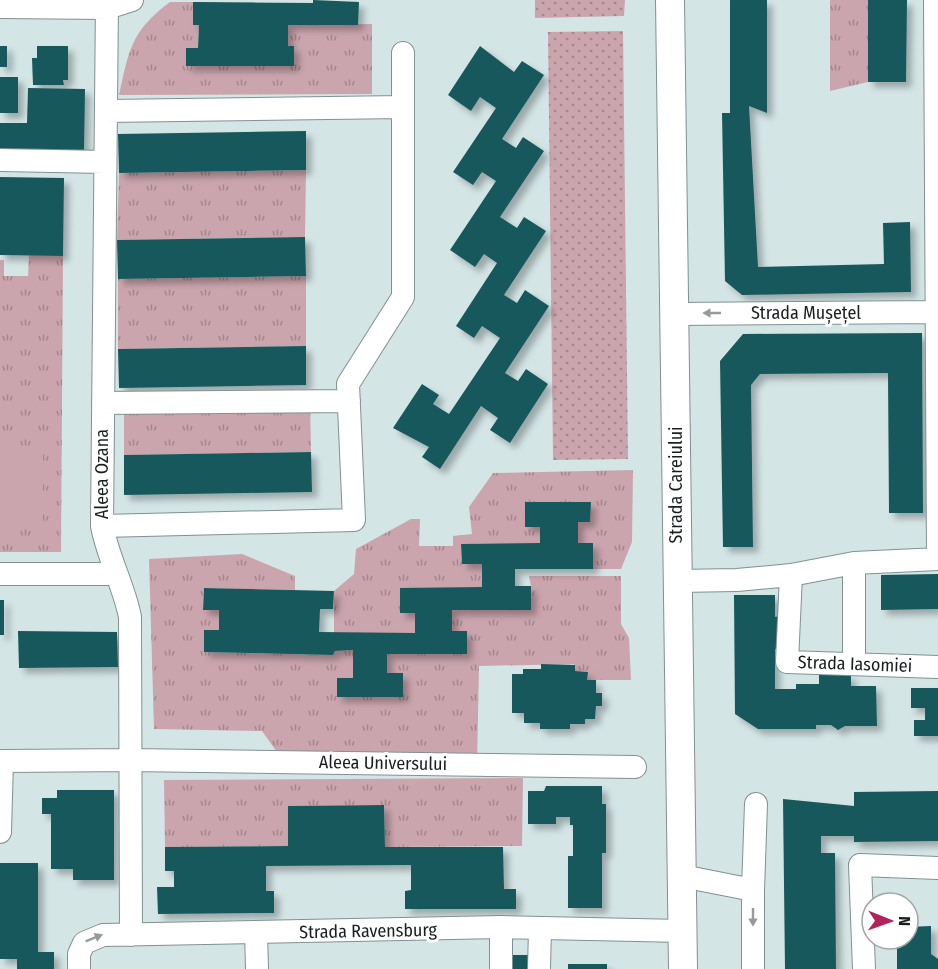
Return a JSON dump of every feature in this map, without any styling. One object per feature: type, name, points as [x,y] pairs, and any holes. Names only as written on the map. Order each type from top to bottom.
[{"type":"main road","name":"Strada Careiului","points":[[670,0],[683,969]]},
{"type":"street","points":[[0,7],[107,4],[132,0]]},
{"type":"street","points":[[677,581],[737,580],[791,575],[854,563],[938,559],[935,0]]},
{"type":"street","name":"Aleea Ozana","points":[[107,4],[102,526],[115,574],[127,601],[130,617],[131,935]]},
{"type":"street","points":[[102,526],[354,520],[348,384],[403,297],[403,53]]},
{"type":"street","points":[[106,111],[403,107]]},
{"type":"street","points":[[0,160],[105,162]]},
{"type":"street","name":"Strada Mușețel","points":[[675,314],[937,312]]},
{"type":"street","points":[[103,403],[349,401]]},
{"type":"street","points":[[854,563],[854,664]]},
{"type":"street","points":[[0,574],[115,574]]},
{"type":"street","name":"Strada Iasomiei","points":[[791,575],[787,662],[938,667]]},
{"type":"street","name":"Aleea Universului","points":[[0,832],[2,761],[131,760],[635,767]]},
{"type":"street","points":[[753,969],[756,804]]},
{"type":"street","points":[[864,969],[860,866],[938,868]]},
{"type":"street","points":[[682,876],[753,890]]},
{"type":"street","points":[[501,927],[501,969]]},
{"type":"street","name":"Strada Ravensburg","points":[[79,969],[79,954],[84,943],[103,935],[501,927],[682,931]]},
{"type":"street","points":[[539,969],[540,928]]},
{"type":"street","points":[[256,933],[257,969]]},
{"type":"green space","points":[[535,0],[625,0],[624,16],[535,18]]},
{"type":"green space","points":[[830,0],[868,0],[868,82],[830,91]]},
{"type":"green space","points":[[170,2],[193,2],[199,25],[198,48],[186,48],[187,66],[294,66],[294,46],[288,46],[288,25],[372,24],[372,94],[119,95],[129,53],[139,32],[157,12]]},
{"type":"green space","points":[[623,31],[628,459],[553,460],[548,32]]},
{"type":"green space","points":[[306,170],[305,237],[117,240],[119,173]]},
{"type":"green space","points":[[29,255],[63,256],[61,552],[0,552],[0,260],[4,260],[4,276],[28,276]]},
{"type":"green space","points":[[306,276],[306,346],[118,349],[118,279]]},
{"type":"green space","points":[[310,400],[311,452],[124,455],[124,403]]},
{"type":"green space","points":[[0,453],[43,453],[43,526],[0,526]]},
{"type":"green space","points":[[633,470],[632,542],[621,569],[593,569],[593,544],[578,543],[578,522],[590,522],[590,502],[525,502],[525,527],[540,527],[540,543],[461,544],[462,564],[482,564],[482,587],[400,613],[415,613],[415,633],[334,633],[334,591],[354,574],[356,549],[411,519],[420,519],[419,546],[453,546],[453,536],[472,534],[469,507],[493,473]]},
{"type":"green space","points":[[242,554],[295,576],[295,590],[204,588],[203,610],[219,610],[219,630],[204,630],[204,652],[333,655],[335,651],[353,650],[353,678],[337,678],[337,697],[403,697],[403,673],[387,673],[387,654],[466,654],[467,631],[452,631],[452,610],[531,586],[529,576],[621,576],[621,624],[629,638],[631,680],[587,680],[587,672],[575,671],[574,664],[479,666],[477,764],[284,762],[262,731],[154,729],[149,559]]},
{"type":"green space","points":[[523,778],[522,846],[385,847],[384,805],[288,806],[288,846],[165,847],[164,780]]},
{"type":"building","points":[[313,0],[359,2],[358,25],[288,25],[288,46],[294,46],[294,66],[186,66],[186,48],[198,48],[199,25],[193,25],[193,2],[313,3]]},
{"type":"building","points":[[730,0],[767,0],[767,113],[749,106],[758,267],[884,264],[883,223],[910,222],[911,292],[742,295],[725,281],[722,113],[730,113]]},
{"type":"building","points":[[868,0],[907,0],[906,82],[868,82]]},
{"type":"building","points":[[0,46],[7,46],[7,67],[0,67]]},
{"type":"building","points":[[37,46],[68,46],[68,80],[63,80],[64,85],[33,85],[32,58],[37,58]]},
{"type":"building","points":[[480,46],[514,72],[522,61],[544,75],[502,139],[516,148],[523,137],[544,151],[500,217],[517,228],[524,217],[546,231],[504,295],[517,303],[525,290],[549,306],[505,373],[518,381],[526,369],[548,384],[510,443],[490,430],[498,418],[481,406],[440,469],[422,457],[429,447],[393,428],[422,384],[439,395],[433,404],[449,414],[500,338],[482,326],[474,338],[456,326],[497,263],[484,254],[475,267],[450,250],[496,181],[482,172],[473,185],[453,172],[496,108],[480,97],[471,111],[448,95]]},
{"type":"building","points":[[0,77],[18,77],[18,113],[0,113]]},
{"type":"building","points":[[28,88],[85,89],[84,154],[0,152],[0,123],[27,123]]},
{"type":"building","points":[[306,131],[306,170],[119,173],[118,134]]},
{"type":"building","points":[[0,177],[64,178],[63,256],[0,255]]},
{"type":"building","points":[[305,237],[306,276],[118,279],[117,240]]},
{"type":"building","points":[[922,333],[923,513],[889,513],[888,373],[760,374],[751,385],[753,547],[723,547],[720,361],[743,334]]},
{"type":"building","points":[[306,346],[306,385],[119,388],[118,349]]},
{"type":"building","points":[[311,452],[312,492],[124,495],[124,455]]},
{"type":"building","points":[[525,502],[591,502],[590,522],[578,522],[578,543],[593,543],[593,569],[515,569],[515,586],[531,586],[531,610],[452,610],[452,631],[467,631],[467,654],[387,654],[387,673],[403,673],[403,697],[337,697],[337,678],[353,678],[353,650],[335,651],[333,655],[204,652],[204,630],[219,630],[219,610],[203,610],[204,588],[334,591],[333,609],[320,609],[319,632],[415,633],[415,613],[400,613],[400,588],[482,587],[482,564],[462,564],[461,544],[540,543],[540,527],[525,527]]},
{"type":"building","points":[[938,574],[938,609],[881,610],[881,575]]},
{"type":"building","points":[[734,595],[775,595],[775,617],[779,616],[780,649],[775,649],[775,689],[796,689],[796,684],[819,684],[819,675],[851,675],[851,686],[876,686],[877,726],[845,726],[838,730],[831,725],[816,725],[816,729],[758,729],[735,714]]},
{"type":"building","points":[[0,600],[4,600],[4,635],[0,635]]},
{"type":"building","points":[[18,631],[117,632],[118,667],[19,668]]},
{"type":"building","points":[[541,664],[575,665],[575,671],[588,672],[587,680],[596,680],[596,693],[602,693],[602,706],[596,706],[595,719],[585,719],[585,724],[570,724],[570,729],[540,729],[540,723],[524,723],[524,713],[512,713],[512,674],[523,674],[523,669],[541,669]]},
{"type":"building","points":[[911,688],[938,688],[938,736],[914,736],[914,720],[925,720],[925,708],[911,708]]},
{"type":"building","points":[[546,786],[602,786],[602,804],[606,804],[606,853],[602,853],[602,908],[568,908],[568,856],[573,856],[573,825],[570,825],[570,817],[556,817],[556,824],[528,824],[528,791],[544,791]]},
{"type":"building","points":[[57,790],[114,790],[114,880],[73,880],[73,869],[51,869],[51,814],[42,814],[42,798],[57,798]]},
{"type":"building","points":[[938,791],[938,841],[854,842],[854,836],[821,836],[821,853],[835,853],[836,969],[785,969],[783,799],[854,806],[854,792]]},
{"type":"building","points":[[384,805],[385,847],[503,847],[504,889],[516,889],[516,909],[405,909],[405,891],[411,890],[411,865],[266,866],[266,891],[274,891],[274,913],[158,914],[157,887],[174,887],[174,871],[165,871],[165,847],[288,846],[288,806]]},
{"type":"building","points":[[0,863],[38,863],[38,952],[54,952],[54,969],[17,969],[17,959],[0,959]]},
{"type":"building","points":[[920,926],[931,926],[931,954],[938,959],[938,969],[897,969],[897,951],[920,951]]},
{"type":"building","points":[[510,955],[531,955],[531,969],[510,969]]},
{"type":"building","points":[[568,964],[607,964],[607,969],[568,969]]}]
